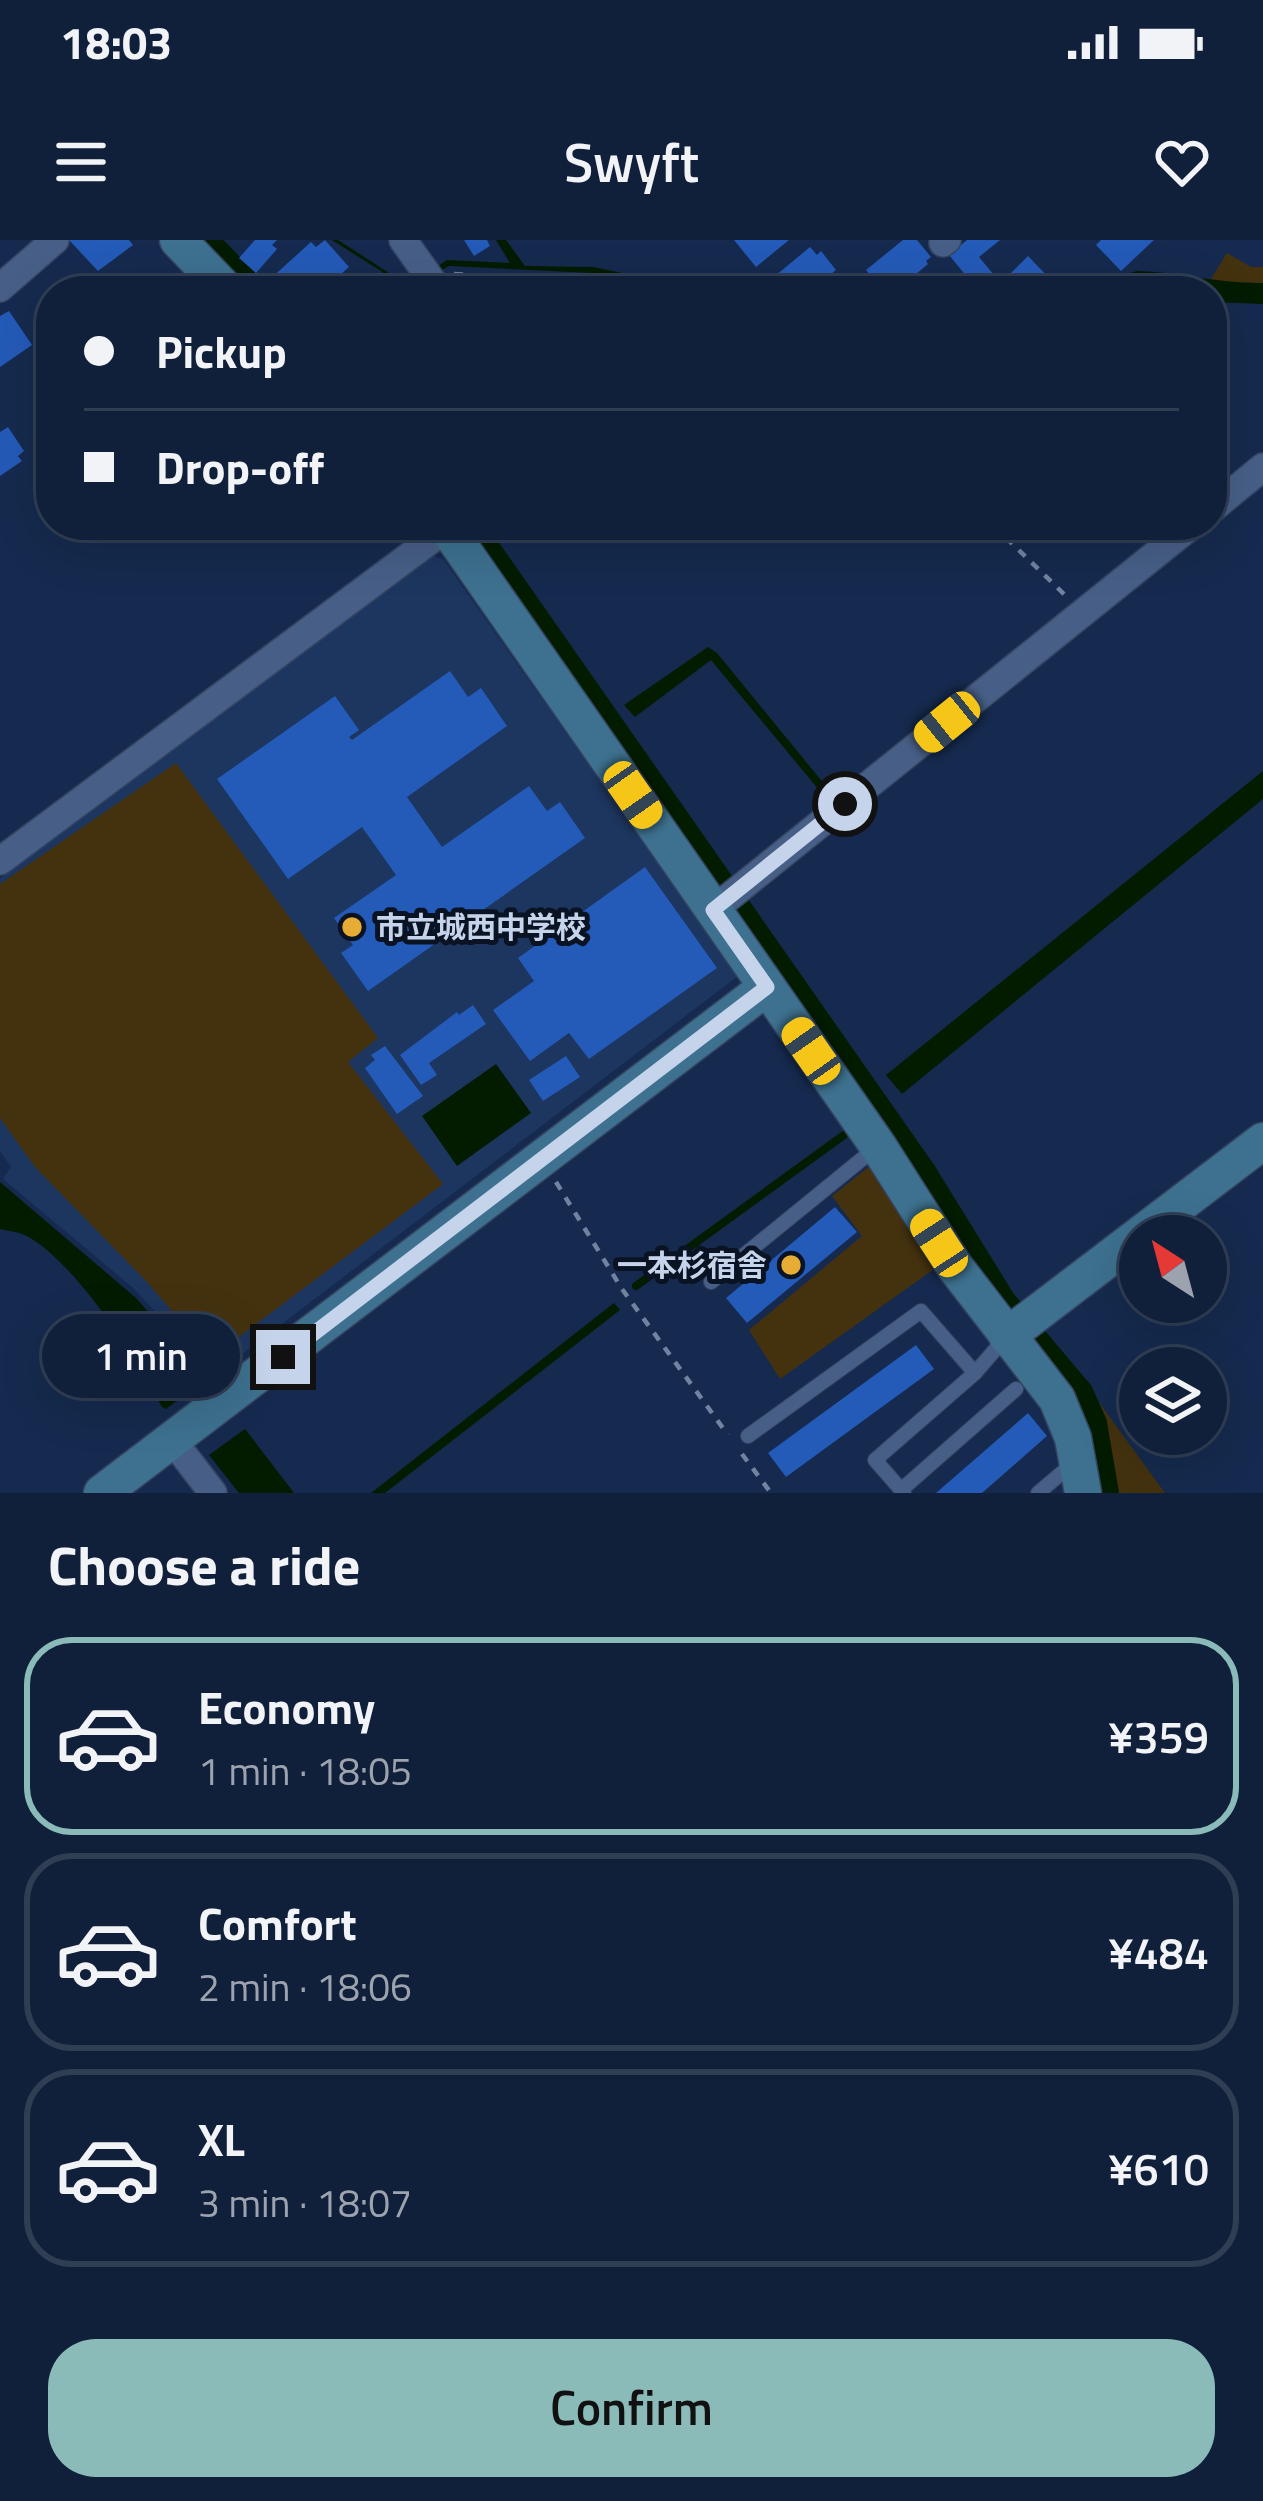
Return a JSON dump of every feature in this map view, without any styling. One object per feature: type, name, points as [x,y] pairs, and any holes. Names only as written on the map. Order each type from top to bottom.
[{"type":"street","points":[[0,288],[55,240]]},
{"type":"street","points":[[178,240],[212,276]]},
{"type":"street","points":[[404,240],[426,276]]},
{"type":"street","points":[[1227,496],[1263,467]]},
{"type":"street","points":[[0,861],[427,540]]},
{"type":"street","points":[[456,540],[726,900],[767,987],[878,1146],[955,1268],[1017,1328],[1057,1399],[1080,1476]]},
{"type":"street","points":[[726,900],[1173,540]]},
{"type":"street","points":[[102,1493],[767,987]]},
{"type":"street","points":[[1017,1328],[1263,1141]]},
{"type":"street","points":[[173,1441],[214,1493]]},
{"type":"lane","points":[[712,1282],[878,1146]]},
{"type":"lane","points":[[748,1436],[921,1311],[975,1373]]},
{"type":"lane","points":[[1016,1389],[902,1491],[875,1460],[975,1373],[1017,1328]]},
{"type":"lane","points":[[1039,1493],[1080,1476]]},
{"type":"path","points":[[447,276],[485,276]]},
{"type":"path","points":[[1008,540],[1083,613]]},
{"type":"path","points":[[538,1162],[560,1186],[622,1289],[770,1493]]},
{"type":"shaded area","points":[[332,240],[394,276],[381,271]]},
{"type":"shaded area","points":[[496,240],[506,240],[525,266],[593,267],[637,276],[606,276],[449,266],[424,276],[447,260],[510,263]]},
{"type":"shaded area","points":[[1227,253],[1251,267],[1263,267],[1263,283],[1227,282],[1227,276],[1213,276]]},
{"type":"shaded area","points":[[1137,271],[1190,276],[1118,276]]},
{"type":"shaded area","points":[[1227,281],[1263,283],[1263,304],[1227,303]]},
{"type":"shaded area","name":"市立城西中学校","points":[[429,555],[443,559],[738,976],[215,1375],[133,1288],[3,1179],[11,1167],[0,1151],[0,878],[206,717]]},
{"type":"shaded area","points":[[708,647],[834,796],[829,802],[711,660],[635,717],[624,705]]},
{"type":"shaded area","points":[[176,763],[378,1038],[348,1062],[443,1184],[212,1357],[35,1167],[0,1118],[0,884]]},
{"type":"shaded area","points":[[1263,771],[1263,799],[902,1094],[886,1075]]},
{"type":"shaded area","points":[[496,1064],[531,1113],[457,1166],[422,1116]]},
{"type":"shaded area","points":[[871,1165],[934,1269],[780,1379],[749,1330],[862,1236],[832,1196]]},
{"type":"shaded area","points":[[0,1182],[136,1298],[207,1378],[166,1409],[162,1407],[120,1338],[66,1268],[27,1236],[0,1229]]},
{"type":"shaded area","points":[[614,1303],[620,1310],[385,1493],[371,1493]]},
{"type":"shaded area","points":[[1098,1401],[1119,1430],[1119,1455],[1137,1455],[1165,1493],[1113,1493]]},
{"type":"shaded area","points":[[245,1429],[294,1493],[239,1493],[209,1455]]},
{"type":"building","points":[[69,240],[129,240],[133,245],[98,271]]},
{"type":"building","points":[[255,240],[277,240],[272,245],[277,249],[256,273],[239,258]]},
{"type":"building","points":[[325,240],[349,267],[339,276],[273,276],[311,242],[316,247]]},
{"type":"building","points":[[464,240],[487,240],[490,246],[474,256]]},
{"type":"building","points":[[734,240],[789,240],[756,267]]},
{"type":"building","points":[[903,240],[917,240],[931,257],[914,276],[871,276],[866,270]]},
{"type":"building","points":[[967,240],[1000,240],[979,257],[993,276],[966,276],[949,255]]},
{"type":"building","points":[[1101,240],[1154,240],[1121,271],[1096,245]]},
{"type":"building","points":[[810,247],[817,255],[821,251],[836,270],[829,276],[775,276]]},
{"type":"building","points":[[1028,256],[1047,276],[1008,276]]},
{"type":"building","points":[[9,311],[32,345],[0,367],[0,316]]},
{"type":"building","points":[[8,427],[24,451],[18,456],[22,461],[0,476],[0,432]]},
{"type":"building","points":[[450,671],[468,697],[481,688],[507,726],[407,797],[442,847],[529,786],[547,811],[560,802],[585,838],[368,991],[341,953],[353,945],[334,918],[396,875],[362,827],[288,879],[217,779],[335,696],[359,730],[349,737],[352,740]]},
{"type":"building","points":[[645,867],[717,968],[589,1059],[569,1033],[530,1061],[493,1010],[534,981],[518,958]]},
{"type":"building","points":[[473,1005],[486,1024],[429,1063],[437,1075],[421,1085],[400,1055]]},
{"type":"building","points":[[385,1046],[423,1096],[397,1114],[365,1068],[375,1060],[371,1055]]},
{"type":"building","points":[[566,1056],[580,1077],[543,1101],[529,1080]]},
{"type":"building","name":"一本杉宿舎","points":[[835,1207],[857,1232],[747,1323],[726,1298]]},
{"type":"building","points":[[916,1345],[934,1369],[786,1477],[768,1453]]},
{"type":"building","points":[[1028,1413],[1047,1436],[982,1493],[936,1493]]},
{"type":"waterway","points":[[207,240],[242,276]]},
{"type":"waterway","points":[[482,540],[925,1173],[1004,1301],[1081,1392],[1095,1423],[1107,1493]]},
{"type":"waterway","points":[[636,1286],[844,1135]]},
{"type":"place","name":"市立城西中学校","points":[[352,927]]},
{"type":"place","name":"一本杉宿舎","points":[[791,1265]]},
{"type":"route","points":[[283,1357],[767,987],[713,910],[845,804]]}]
